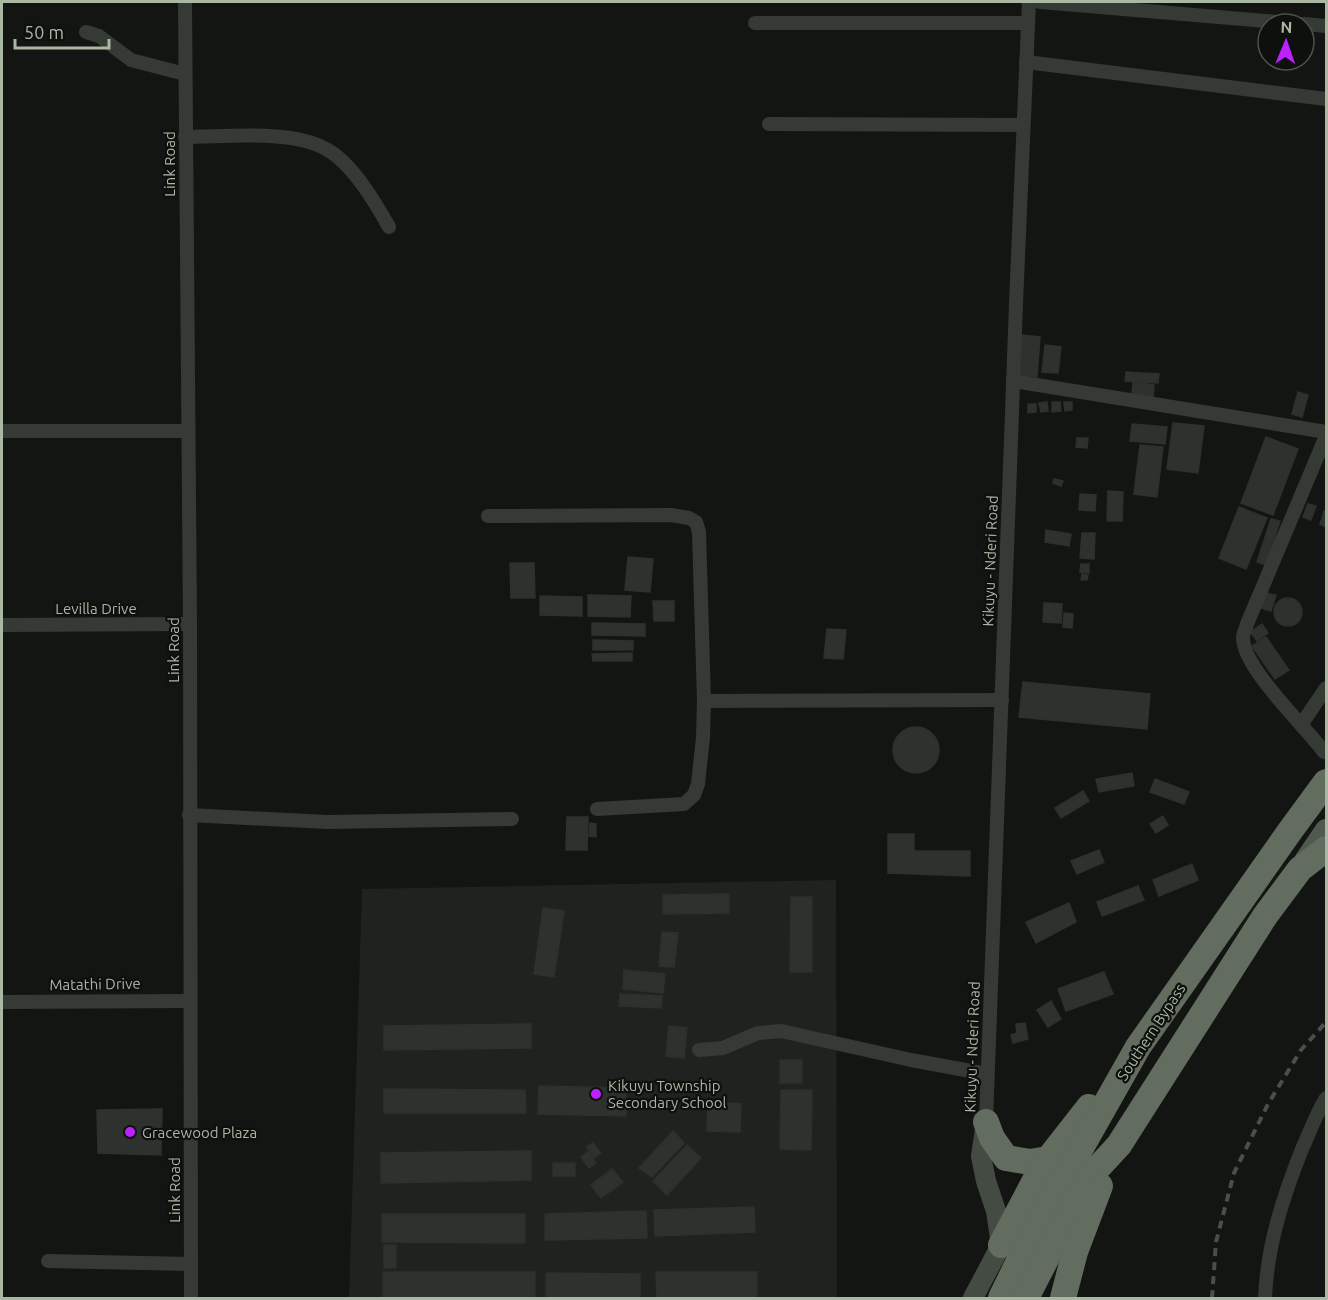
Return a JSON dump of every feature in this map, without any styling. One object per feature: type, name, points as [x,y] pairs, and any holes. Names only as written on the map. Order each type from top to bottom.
[{"type":"highway","name":"Southern Bypass","points":[[1001,1299],[1030,1238],[1138,1047],[1326,782]]},
{"type":"highway","points":[[1063,1299],[1075,1252],[1091,1208],[1119,1145],[1265,916],[1300,869],[1326,849]]},
{"type":"highway","points":[[1000,1245],[1048,1159],[1138,1047]]},
{"type":"highway","points":[[986,1122],[992,1138],[1006,1158],[1030,1162],[1048,1159]]},
{"type":"highway","points":[[1026,1299],[1077,1199],[1095,1171],[1119,1145]]},
{"type":"main road","points":[[1300,869],[1326,830]]},
{"type":"street","name":"Link Road","points":[[185,2],[190,624],[191,1299]]},
{"type":"street","name":"Kikuyu - Nderi Road","points":[[986,1122],[1029,2]]},
{"type":"street","points":[[1040,2],[1256,20]]},
{"type":"street","points":[[754,23],[1028,23]]},
{"type":"street","points":[[86,32],[99,36],[131,60],[185,74]]},
{"type":"street","points":[[1026,62],[1326,99]]},
{"type":"street","points":[[769,124],[1023,125]]},
{"type":"street","points":[[185,137],[266,136],[309,141],[327,149],[357,178],[389,227]]},
{"type":"street","points":[[1013,381],[1326,434],[1246,624],[1243,638],[1252,660],[1268,686],[1324,752]]},
{"type":"street","points":[[2,431],[187,432]]},
{"type":"street","points":[[488,516],[671,515],[689,518],[696,522],[699,532],[704,701],[698,784],[690,800],[684,804],[597,809]]},
{"type":"street","name":"Levilla Drive","points":[[2,625],[190,624]]},
{"type":"street","points":[[1301,725],[1326,688]]},
{"type":"street","points":[[704,701],[1002,700]]},
{"type":"street","points":[[189,815],[327,822],[512,819]]},
{"type":"street","name":"Matathi Drive","points":[[2,1002],[189,1001]]},
{"type":"street","points":[[699,1050],[723,1048],[758,1033],[781,1031],[899,1058],[987,1074]]},
{"type":"street","points":[[1265,1299],[1275,1227],[1281,1206],[1314,1122],[1326,1098]]},
{"type":"street","points":[[973,1299],[1000,1245],[996,1211],[981,1156],[986,1122]]},
{"type":"street","points":[[48,1261],[191,1264]]},
{"type":"shaded area","name":"Kikuyu Township Secondary School","points":[[836,880],[837,1298],[349,1298],[362,889]]},
{"type":"building","points":[[1021,335],[1040,337],[1037,377],[1018,376]]},
{"type":"building","points":[[1045,345],[1061,347],[1058,373],[1042,372]]},
{"type":"building","points":[[1126,372],[1159,374],[1158,383],[1125,381]]},
{"type":"building","points":[[1133,382],[1154,385],[1153,397],[1132,394]]},
{"type":"building","points":[[1298,392],[1308,395],[1302,417],[1292,414]]},
{"type":"building","points":[[1047,402],[1048,411],[1041,412],[1039,403]]},
{"type":"building","points":[[1052,402],[1060,402],[1061,411],[1052,412]]},
{"type":"building","points":[[1064,402],[1072,402],[1072,410],[1065,411]]},
{"type":"building","points":[[1028,404],[1036,404],[1036,412],[1028,413]]},
{"type":"building","points":[[1173,423],[1204,426],[1198,473],[1167,469]]},
{"type":"building","points":[[1132,424],[1167,427],[1165,444],[1130,441]]},
{"type":"building","points":[[1266,437],[1298,449],[1273,515],[1241,503]]},
{"type":"building","points":[[1077,438],[1088,438],[1087,448],[1076,447]]},
{"type":"building","points":[[1140,445],[1163,447],[1157,497],[1134,494]]},
{"type":"building","points":[[1054,479],[1063,481],[1061,486],[1053,483]]},
{"type":"building","points":[[1108,491],[1123,492],[1122,521],[1107,521]]},
{"type":"building","points":[[1080,494],[1096,495],[1095,511],[1079,510]]},
{"type":"building","points":[[1308,504],[1316,506],[1311,520],[1303,517]]},
{"type":"building","points":[[1239,507],[1267,518],[1246,569],[1219,558]]},
{"type":"building","points":[[1324,511],[1326,511],[1326,527],[1320,524]]},
{"type":"building","points":[[1271,519],[1280,521],[1266,565],[1257,562]]},
{"type":"building","points":[[1046,530],[1071,534],[1069,546],[1045,542]]},
{"type":"building","points":[[1082,533],[1095,533],[1094,559],[1080,558]]},
{"type":"building","points":[[628,557],[653,559],[650,592],[625,590]]},
{"type":"building","points":[[510,563],[534,563],[535,598],[511,598]]},
{"type":"building","points":[[1081,564],[1089,564],[1089,573],[1080,572]]},
{"type":"building","points":[[1082,574],[1088,575],[1087,580],[1081,580]]},
{"type":"building","points":[[1265,593],[1276,595],[1271,611],[1261,608]]},
{"type":"building","points":[[588,595],[631,596],[630,617],[588,616]]},
{"type":"building","points":[[540,596],[582,597],[582,616],[540,615]]},
{"type":"building","points":[[1288,598],[1298,602],[1302,612],[1298,622],[1288,626],[1278,622],[1274,612],[1278,602]]},
{"type":"building","points":[[653,601],[674,601],[674,621],[654,621]]},
{"type":"building","points":[[1044,603],[1062,604],[1061,623],[1043,622]]},
{"type":"building","points":[[1064,613],[1073,614],[1072,628],[1063,627]]},
{"type":"building","points":[[592,623],[645,624],[645,636],[592,635]]},
{"type":"building","points":[[1262,624],[1268,633],[1257,641],[1250,632]]},
{"type":"building","points":[[827,629],[846,630],[843,659],[824,658]]},
{"type":"building","points":[[1266,637],[1289,670],[1275,679],[1252,646]]},
{"type":"building","points":[[593,640],[633,641],[633,650],[593,650]]},
{"type":"building","points":[[632,653],[632,661],[593,661],[592,654]]},
{"type":"building","points":[[1023,682],[1150,694],[1147,729],[1019,717]]},
{"type":"building","points":[[916,727],[932,734],[939,750],[932,766],[916,773],[900,766],[893,750],[900,734]]},
{"type":"building","points":[[1132,773],[1134,786],[1099,792],[1096,779]]},
{"type":"building","points":[[1155,779],[1189,792],[1184,804],[1150,792]]},
{"type":"building","points":[[1083,791],[1089,801],[1061,818],[1055,808]]},
{"type":"building","points":[[1163,816],[1168,825],[1156,833],[1150,824]]},
{"type":"building","points":[[567,817],[588,817],[587,850],[566,850]]},
{"type":"building","points":[[590,823],[596,824],[596,837],[589,836]]},
{"type":"building","points":[[888,834],[914,834],[914,851],[970,851],[970,876],[888,873]]},
{"type":"building","points":[[1099,850],[1104,862],[1077,874],[1071,861]]},
{"type":"building","points":[[1192,864],[1198,880],[1159,896],[1153,880]]},
{"type":"building","points":[[1138,886],[1144,900],[1102,916],[1097,902]]},
{"type":"building","points":[[729,894],[729,913],[663,914],[663,895]]},
{"type":"building","points":[[791,897],[812,897],[812,972],[790,972]]},
{"type":"building","points":[[1069,903],[1076,922],[1036,943],[1026,922]]},
{"type":"building","points":[[543,908],[564,911],[554,977],[534,974]]},
{"type":"building","points":[[662,932],[678,933],[674,967],[659,966]]},
{"type":"building","points":[[624,970],[665,974],[663,993],[623,989]]},
{"type":"building","points":[[1104,972],[1113,994],[1066,1011],[1058,989]]},
{"type":"building","points":[[620,994],[662,996],[661,1008],[619,1006]]},
{"type":"building","points":[[1051,1001],[1061,1019],[1048,1027],[1037,1010]]},
{"type":"building","points":[[1025,1023],[1028,1039],[1013,1043],[1011,1035],[1017,1033],[1016,1024]]},
{"type":"building","points":[[531,1024],[531,1048],[384,1050],[384,1026]]},
{"type":"building","points":[[669,1026],[687,1028],[684,1058],[666,1056]]},
{"type":"building","points":[[780,1060],[802,1060],[802,1083],[780,1083]]},
{"type":"building","points":[[539,1086],[626,1088],[626,1116],[538,1114]]},
{"type":"building","points":[[384,1089],[525,1090],[526,1113],[384,1113]]},
{"type":"building","points":[[781,1090],[812,1090],[811,1150],[780,1149]]},
{"type":"building","points":[[708,1102],[741,1104],[740,1132],[707,1131]]},
{"type":"building","name":"Gracewood Plaza","points":[[162,1109],[161,1155],[98,1153],[97,1110]]},
{"type":"building","points":[[673,1131],[684,1143],[652,1177],[639,1168]]},
{"type":"building","points":[[593,1143],[601,1153],[594,1158],[586,1147]]},
{"type":"building","points":[[687,1145],[701,1158],[667,1195],[653,1181]]},
{"type":"building","points":[[531,1151],[531,1180],[381,1183],[381,1153]]},
{"type":"building","points":[[588,1152],[596,1163],[589,1168],[581,1157]]},
{"type":"building","points":[[553,1163],[575,1163],[575,1176],[553,1176]]},
{"type":"building","points":[[612,1169],[623,1182],[601,1198],[591,1185]]},
{"type":"building","points":[[754,1207],[755,1232],[655,1236],[654,1210]]},
{"type":"building","points":[[646,1211],[647,1238],[545,1240],[545,1214]]},
{"type":"building","points":[[382,1214],[525,1214],[525,1243],[382,1242]]},
{"type":"building","points":[[384,1245],[396,1245],[396,1268],[384,1268]]},
{"type":"building","points":[[383,1272],[535,1272],[535,1298],[383,1298]]},
{"type":"building","points":[[656,1272],[757,1272],[757,1298],[657,1298]]},
{"type":"building","points":[[546,1273],[640,1274],[640,1298],[546,1298]]},
{"type":"railway","points":[[1212,1298],[1216,1242],[1234,1173],[1268,1104],[1301,1050],[1326,1022]]},
{"type":"place","name":"Kikuyu Township Secondary School","points":[[596,1094]]},
{"type":"place","name":"Gracewood Plaza","points":[[130,1132]]}]
